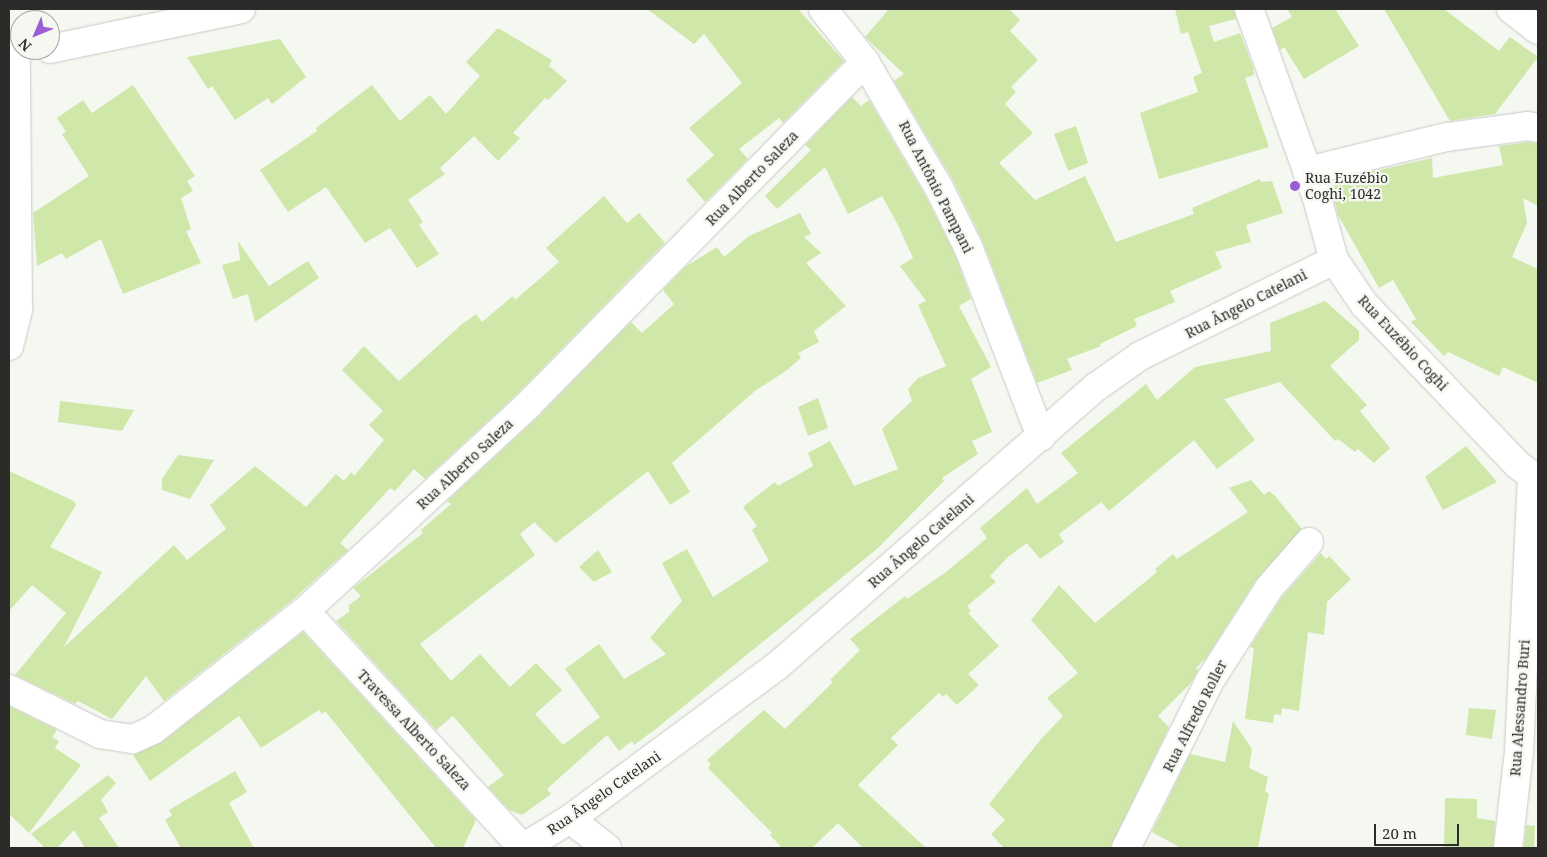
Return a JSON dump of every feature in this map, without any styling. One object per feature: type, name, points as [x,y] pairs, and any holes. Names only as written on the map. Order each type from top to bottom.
[{"type":"street","points":[[60,47],[241,9]]},
{"type":"street","name":"Rua Antônio Pampani","points":[[823,9],[865,62],[931,173],[970,249],[1040,437]]},
{"type":"street","name":"Rua Euzébio Coghi","points":[[1249,9],[1307,171],[1334,260],[1364,304],[1535,478]]},
{"type":"street","points":[[1511,9],[1538,30]]},
{"type":"street","points":[[9,346],[18,309],[13,60]]},
{"type":"street","name":"Rua Alberto Saleza","points":[[9,689],[100,734],[133,739],[153,730],[305,611],[528,405],[865,62]]},
{"type":"street","points":[[1307,171],[1447,137],[1527,126],[1538,128]]},
{"type":"street","name":"Rua Ângelo Catelani","points":[[523,848],[570,819],[778,666],[1096,387],[1140,356],[1334,260]]},
{"type":"street","name":"Rua Alessandro Buri","points":[[1508,848],[1519,752],[1535,478]]},
{"type":"street","name":"Rua Alfredo Roller","points":[[1126,848],[1209,682],[1269,588],[1310,542]]},
{"type":"street","name":"Travessa Alberto Saleza","points":[[305,611],[523,848]]},
{"type":"street","points":[[570,819],[607,848]]},
{"type":"building","points":[[647,9],[798,9],[844,61],[783,123],[779,118],[739,149],[748,159],[705,202],[686,180],[714,155],[689,128],[742,83],[704,34],[694,44]]},
{"type":"building","points":[[889,9],[1009,9],[1020,20],[1010,31],[1038,60],[1011,87],[1016,92],[1005,104],[1033,133],[999,163],[1035,200],[1085,176],[1116,242],[1194,214],[1192,208],[1260,179],[1261,182],[1272,181],[1283,213],[1246,225],[1251,242],[1215,252],[1222,268],[1170,291],[1175,302],[1134,319],[1137,326],[1100,344],[1101,346],[1067,359],[1072,370],[1037,383],[983,242],[954,182],[894,81],[904,74],[865,37]]},
{"type":"building","points":[[1175,9],[1234,9],[1236,19],[1209,26],[1214,42],[1240,33],[1253,67],[1254,75],[1245,78],[1269,147],[1159,179],[1140,113],[1198,92],[1193,77],[1202,73],[1188,32],[1181,34]]},
{"type":"building","points":[[1287,9],[1335,9],[1359,46],[1304,79],[1284,47],[1280,50],[1272,28],[1292,17]]},
{"type":"building","points":[[1384,9],[1444,9],[1499,51],[1510,37],[1538,57],[1495,114],[1450,121]]},
{"type":"building","points":[[498,28],[552,60],[549,66],[567,81],[548,100],[545,98],[513,133],[520,138],[498,161],[474,136],[440,168],[445,174],[408,200],[423,222],[419,225],[439,254],[417,268],[390,228],[365,243],[326,187],[288,212],[260,170],[317,131],[316,128],[372,85],[400,121],[430,95],[446,114],[480,76],[466,62]]},
{"type":"building","points":[[280,39],[306,77],[272,104],[268,98],[235,120],[212,86],[208,89],[187,57]]},
{"type":"building","points":[[133,85],[195,176],[187,181],[193,191],[181,198],[191,229],[186,231],[201,263],[123,294],[101,239],[66,259],[62,253],[37,266],[33,213],[89,176],[62,134],[66,132],[57,118],[83,100],[92,113]]},
{"type":"building","points":[[852,97],[861,106],[869,100],[926,197],[955,255],[971,299],[959,306],[991,367],[971,379],[992,432],[972,441],[978,454],[942,478],[944,481],[878,548],[657,728],[634,745],[632,741],[619,751],[607,735],[547,789],[551,794],[522,815],[509,810],[488,787],[504,775],[453,716],[436,730],[336,621],[349,612],[349,605],[361,596],[353,588],[423,533],[421,530],[451,504],[447,501],[539,416],[631,322],[642,333],[674,304],[663,290],[685,267],[717,247],[724,257],[749,236],[800,213],[811,234],[804,237],[821,253],[806,263],[846,306],[814,331],[819,342],[798,353],[801,358],[787,370],[755,391],[672,463],[690,492],[670,505],[648,471],[556,543],[534,522],[520,534],[535,555],[420,644],[451,681],[480,654],[510,687],[536,663],[562,690],[535,714],[563,745],[600,717],[565,669],[599,644],[624,679],[666,654],[650,638],[682,601],[662,563],[687,549],[713,597],[769,561],[752,530],[757,526],[743,507],[775,482],[778,486],[813,466],[808,453],[830,441],[854,486],[898,469],[882,429],[912,401],[908,389],[918,378],[946,366],[918,305],[926,301],[900,266],[913,258],[898,225],[882,196],[848,214],[825,167],[777,209],[765,196],[811,150],[805,145]]},
{"type":"building","points":[[1076,126],[1088,163],[1068,171],[1054,134]]},
{"type":"building","points":[[1527,142],[1538,143],[1538,206],[1523,198],[1527,223],[1512,257],[1538,269],[1538,383],[1503,367],[1499,376],[1448,352],[1444,356],[1411,322],[1416,319],[1393,280],[1379,288],[1338,215],[1334,199],[1334,187],[1340,179],[1432,158],[1433,178],[1503,165],[1499,146]]},
{"type":"building","points":[[604,196],[627,223],[639,213],[665,243],[517,394],[425,479],[414,469],[395,491],[390,488],[340,543],[348,550],[289,603],[164,701],[146,676],[112,719],[78,701],[75,704],[15,675],[66,613],[32,585],[9,611],[9,471],[74,501],[76,505],[50,547],[102,572],[64,647],[174,545],[187,560],[226,529],[210,505],[255,466],[306,507],[336,474],[344,481],[351,472],[354,476],[384,440],[369,425],[383,411],[342,370],[364,346],[399,381],[461,325],[476,314],[482,322],[513,296],[515,300],[559,262],[546,248]]},
{"type":"building","points":[[238,241],[269,286],[308,261],[319,278],[255,322],[248,294],[233,299],[222,265],[240,260]]},
{"type":"building","points":[[1325,301],[1359,331],[1359,340],[1330,366],[1367,405],[1360,411],[1390,448],[1374,463],[1358,449],[1355,452],[1338,439],[1335,441],[1280,382],[1224,399],[1255,440],[1217,469],[1194,440],[1109,511],[1101,502],[1059,534],[1064,542],[1040,559],[1027,543],[1008,557],[990,576],[996,582],[967,606],[971,611],[968,613],[999,646],[968,674],[979,685],[957,705],[946,694],[943,697],[939,693],[891,738],[898,745],[858,785],[926,848],[863,848],[838,823],[812,848],[782,848],[770,835],[772,833],[708,768],[711,764],[707,760],[764,710],[785,729],[833,682],[830,680],[860,650],[850,639],[905,596],[907,599],[946,572],[987,538],[980,528],[1027,488],[1037,504],[1078,473],[1061,453],[1146,384],[1157,400],[1195,367],[1271,351],[1270,323]]},
{"type":"building","points":[[818,398],[828,428],[808,436],[798,407]]},
{"type":"building","points":[[60,401],[134,410],[122,431],[58,422]]},
{"type":"building","points":[[1466,446],[1497,482],[1443,510],[1425,477]]},
{"type":"building","points":[[178,455],[214,460],[190,499],[162,490],[162,479]]},
{"type":"building","points":[[1251,480],[1264,495],[1269,491],[1275,496],[1302,529],[1256,580],[1206,658],[1196,668],[1198,671],[1190,684],[1158,716],[1169,727],[1110,848],[1004,848],[991,834],[1005,820],[989,804],[1042,738],[1063,716],[1047,698],[1078,673],[1031,620],[1059,585],[1095,623],[1157,572],[1155,569],[1173,554],[1177,559],[1248,512],[1229,488]]},
{"type":"building","points":[[598,550],[612,572],[594,582],[579,567]]},
{"type":"building","points":[[1321,553],[1326,559],[1329,556],[1351,579],[1327,602],[1324,635],[1308,632],[1299,711],[1282,708],[1281,715],[1274,714],[1273,723],[1245,719],[1254,648],[1250,647],[1282,597]]},
{"type":"building","points":[[303,632],[476,820],[463,848],[436,848],[325,711],[322,714],[319,710],[261,748],[239,716],[150,781],[133,755],[162,742]]},
{"type":"building","points":[[9,706],[57,730],[52,737],[59,741],[55,748],[81,765],[29,833],[9,814]]},
{"type":"building","points":[[1469,708],[1496,710],[1492,739],[1466,735]]},
{"type":"building","points":[[1233,721],[1252,749],[1249,768],[1268,777],[1265,792],[1269,793],[1258,848],[1181,848],[1152,832],[1190,754],[1225,762]]},
{"type":"building","points":[[235,771],[247,792],[229,803],[254,848],[181,848],[165,820],[172,815],[169,810]]},
{"type":"building","points":[[108,775],[116,783],[101,800],[108,812],[99,818],[119,848],[85,848],[74,830],[57,848],[45,848],[31,834]]},
{"type":"building","points":[[1445,798],[1477,799],[1477,818],[1495,821],[1493,848],[1444,848]]},
{"type":"building","points":[[1526,825],[1535,826],[1534,848],[1524,848]]},
{"type":"place","name":"Rua Euzébio Coghi, 1042","points":[[1295,186]]}]
